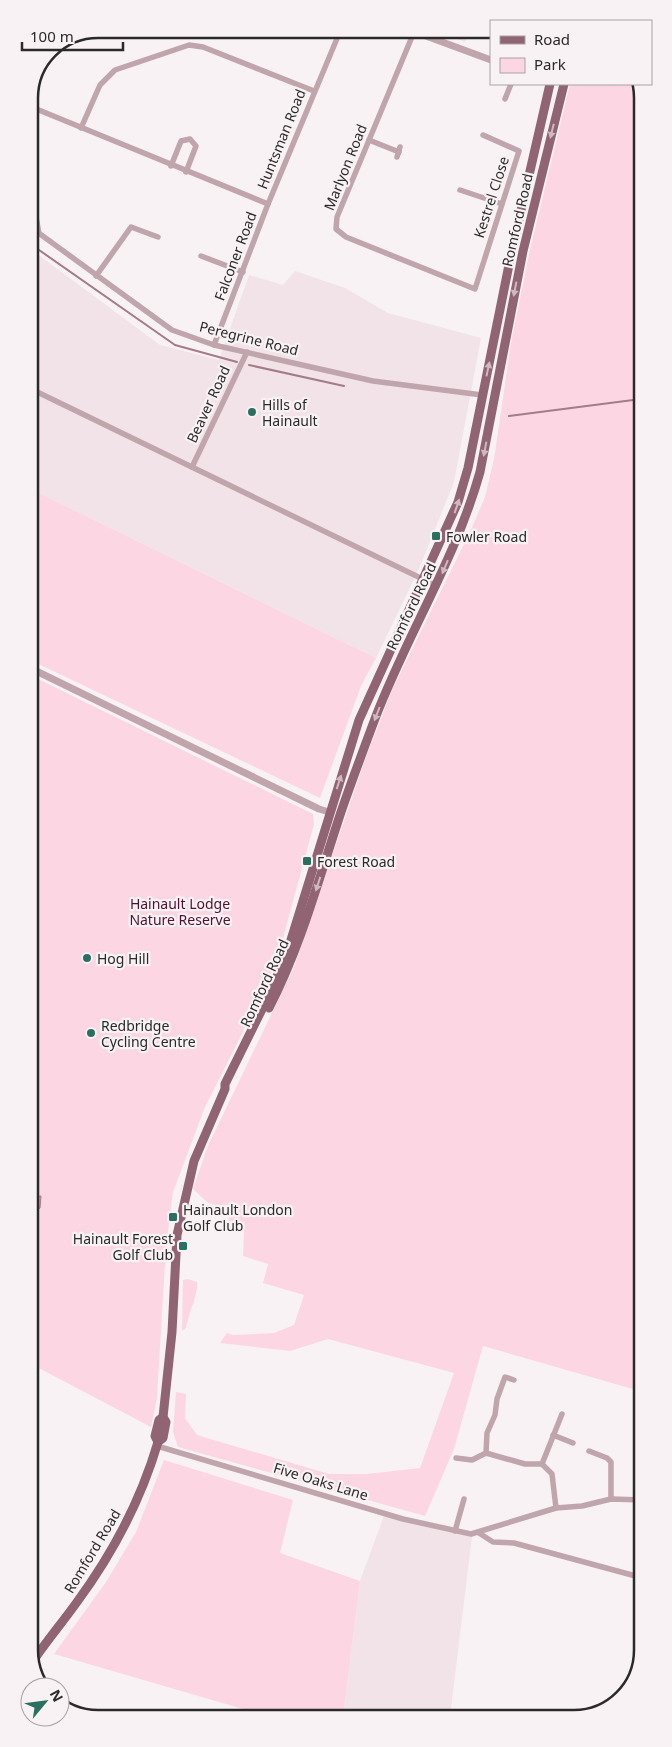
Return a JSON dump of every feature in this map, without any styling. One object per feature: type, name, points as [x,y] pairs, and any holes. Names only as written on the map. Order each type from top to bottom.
[{"type":"main road","name":"Romford Road","points":[[226,1089],[225,1084],[272,989],[290,943],[329,812],[360,720],[458,502],[526,185],[550,85]]},
{"type":"main road","name":"Romford Road","points":[[38,1655],[77,1602],[115,1545],[132,1513],[157,1444],[163,1437],[166,1422],[162,1417],[172,1332],[177,1235],[194,1161],[226,1089],[229,1087],[278,991],[297,946],[341,811],[376,716],[393,675],[437,586],[464,522],[480,472],[523,251],[564,85]]},
{"type":"street","name":"Huntsman Road","points":[[38,110],[171,166],[268,204],[337,38]]},
{"type":"street","name":"Marlyon Road","points":[[409,38],[337,217],[336,229],[346,237],[475,288]]},
{"type":"street","points":[[433,38],[490,60]]},
{"type":"street","points":[[81,128],[100,85],[115,70],[189,46],[203,47],[314,91]]},
{"type":"street","points":[[505,99],[510,85]]},
{"type":"street","name":"Kestrel Close","points":[[475,288],[519,151],[483,135]]},
{"type":"street","points":[[171,166],[182,140],[190,139],[196,146],[186,172]]},
{"type":"street","points":[[369,140],[399,152]]},
{"type":"street","points":[[460,190],[502,204]]},
{"type":"street","name":"Falconer Road","points":[[214,344],[268,204]]},
{"type":"street","points":[[96,276],[132,227],[158,236]]},
{"type":"street","points":[[38,228],[39,234]]},
{"type":"street","name":"Peregrine Road","points":[[39,234],[172,330],[214,344],[373,381],[482,395]]},
{"type":"street","points":[[201,256],[243,272]]},
{"type":"street","name":"Beaver Road","points":[[192,467],[247,352]]},
{"type":"street","points":[[38,392],[437,586]]},
{"type":"street","points":[[38,672],[319,810],[329,812]]},
{"type":"street","points":[[486,1453],[487,1433],[495,1415],[497,1399],[505,1377],[514,1380]]},
{"type":"street","points":[[542,1464],[562,1414]]},
{"type":"street","points":[[554,1435],[573,1443]]},
{"type":"street","name":"Five Oaks Lane","points":[[157,1444],[403,1519],[455,1531],[479,1533],[556,1508],[582,1506],[611,1498],[634,1499]]},
{"type":"street","points":[[589,1451],[607,1458],[611,1462],[611,1498]]},
{"type":"street","points":[[456,1458],[472,1460],[486,1453],[525,1464],[542,1464],[552,1474],[553,1497],[556,1508]]},
{"type":"street","points":[[455,1531],[464,1498]]},
{"type":"street","name":"Five Oaks Lane","points":[[479,1533],[493,1542],[514,1543],[634,1576]]},
{"type":"shaded area","points":[[455,38],[467,38],[465,42]]},
{"type":"shaded area","points":[[38,255],[160,345],[219,360],[249,275],[283,285],[295,271],[345,288],[388,313],[481,338],[454,482],[418,571],[376,658],[38,492]]},
{"type":"shaded area","points":[[38,1196],[41,1196],[40,1208],[38,1209]]},
{"type":"shaded area","points":[[384,1516],[472,1537],[451,1710],[344,1710],[360,1581]]},
{"type":"green space","points":[[570,85],[633,85],[634,1389],[483,1346],[454,1449],[425,1516],[178,1447],[173,1432],[176,1392],[186,1394],[185,1418],[197,1435],[329,1474],[367,1474],[420,1468],[454,1373],[328,1339],[290,1351],[220,1343],[227,1333],[233,1335],[274,1333],[294,1325],[304,1295],[263,1283],[268,1264],[243,1256],[244,1231],[227,1227],[231,1209],[208,1203],[193,1189],[207,1148],[294,967],[366,757],[392,690],[470,532],[485,497],[494,459],[511,343],[529,254]]},
{"type":"green space","points":[[38,492],[376,658],[361,686],[320,798],[38,664]]},
{"type":"green space","name":"Hainault Lodge Nature Reserve","points":[[38,679],[313,814],[314,824],[282,942],[269,980],[205,1107],[173,1192],[166,1247],[157,1398],[151,1427],[38,1368]]},
{"type":"green space","points":[[188,1279],[197,1282],[197,1286],[186,1328],[182,1331],[183,1280]]},
{"type":"green space","points":[[164,1460],[293,1500],[280,1553],[360,1581],[344,1710],[245,1709],[54,1654],[106,1582],[136,1532]]},
{"type":"waterway","points":[[38,249],[175,345],[237,362]]},
{"type":"waterway","points":[[249,365],[344,386]]},
{"type":"waterway","points":[[509,416],[634,400]]},
{"type":"place","name":"Hills of Hainault","points":[[252,412]]},
{"type":"place","name":"Fowler Road","points":[[436,536]]},
{"type":"place","name":"Forest Road","points":[[307,861]]},
{"type":"place","name":"Hog Hill","points":[[87,958]]},
{"type":"place","name":"Redbridge Cycling Centre","points":[[91,1033]]},
{"type":"place","name":"Hainault London Golf Club","points":[[173,1217]]},
{"type":"place","name":"Hainault Forest Golf Club","points":[[183,1246]]}]
